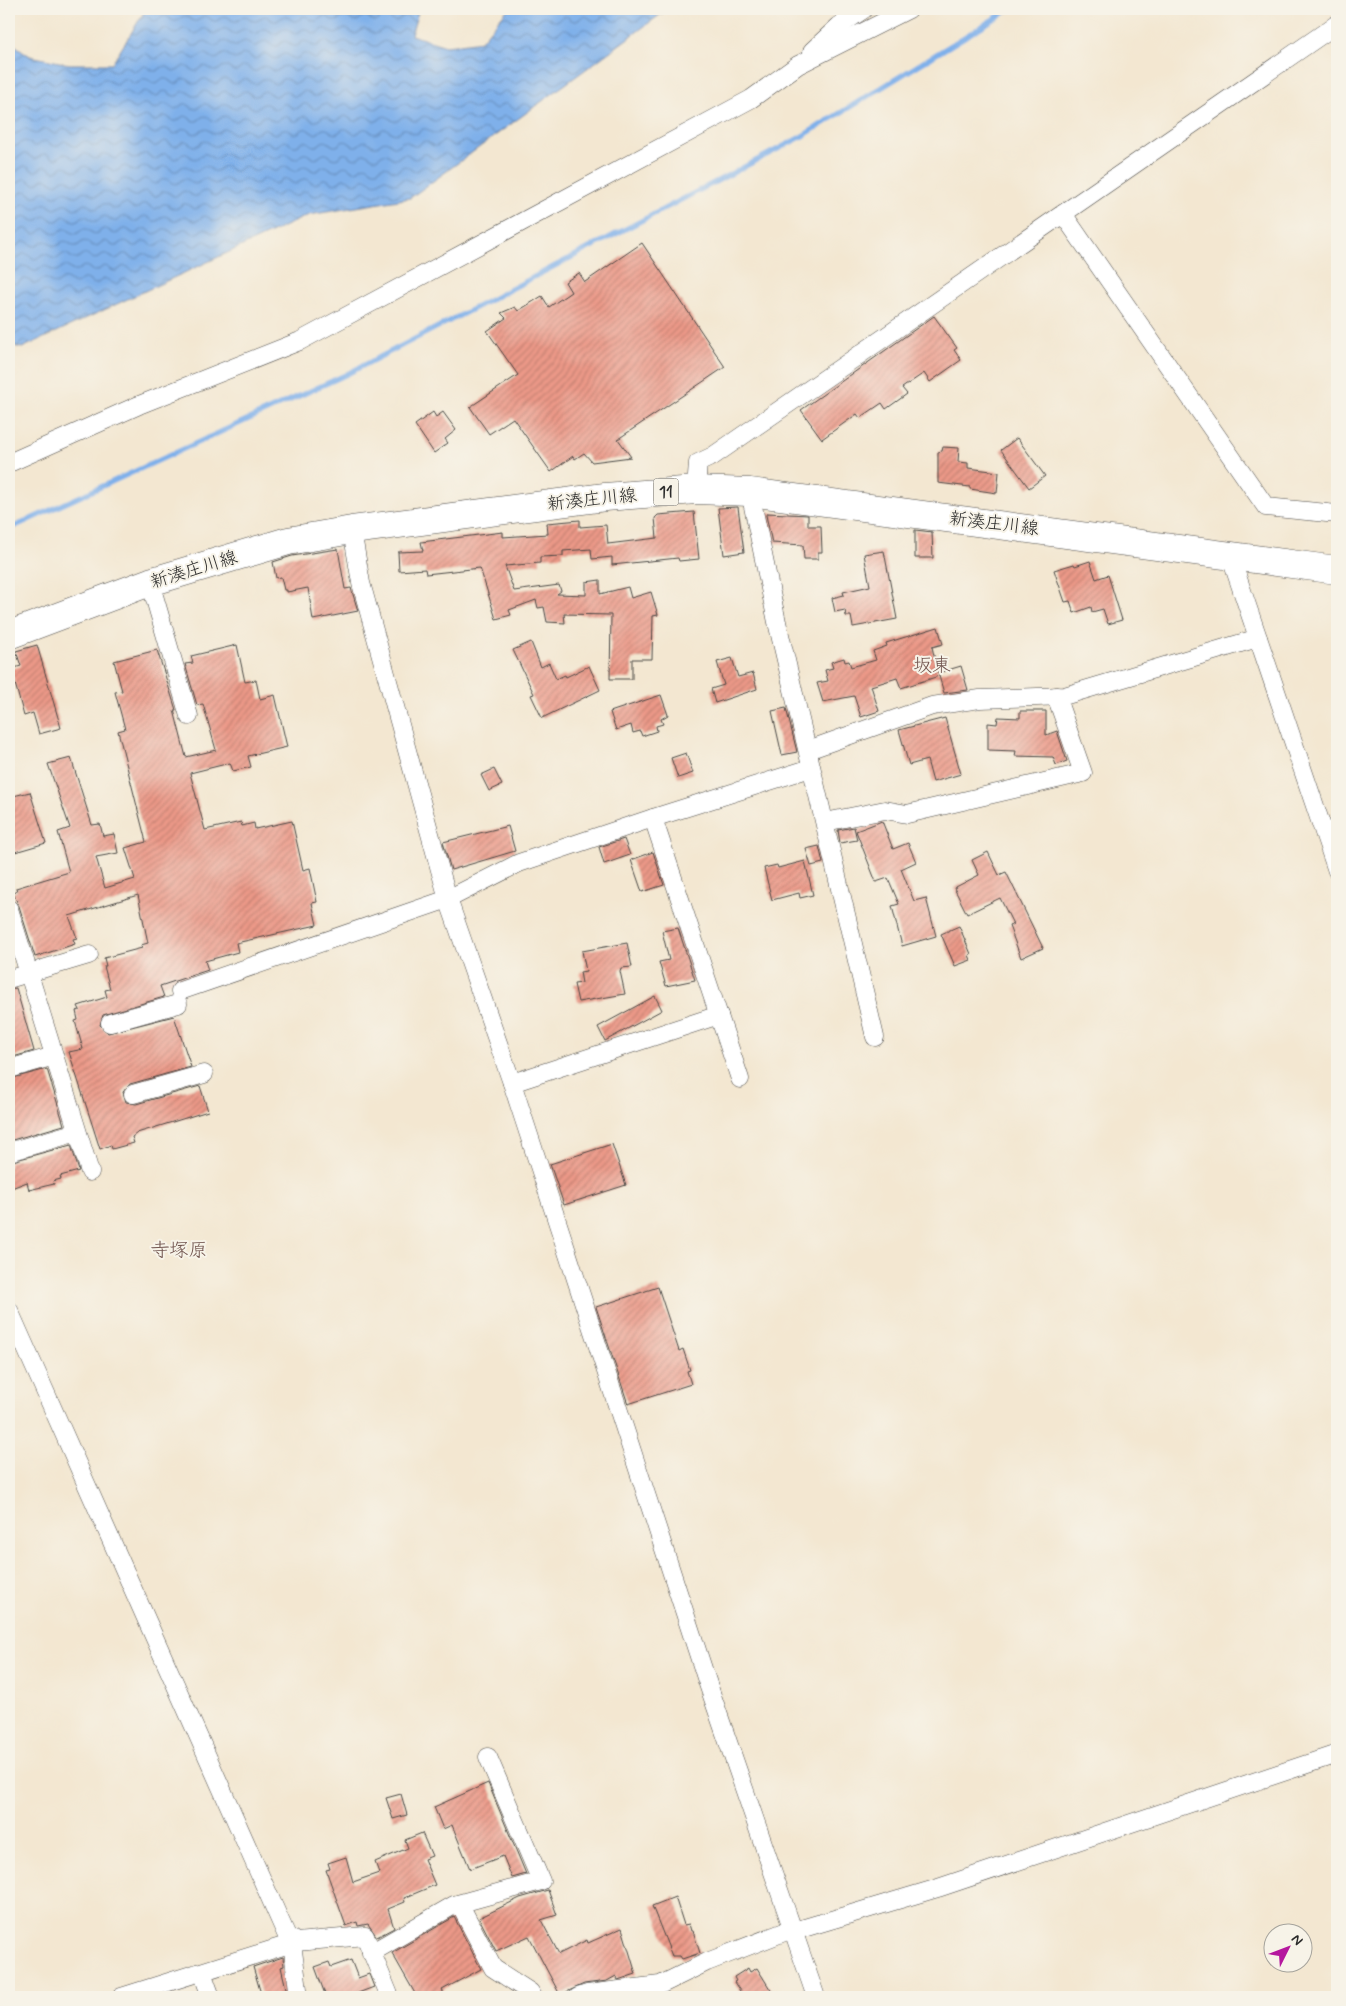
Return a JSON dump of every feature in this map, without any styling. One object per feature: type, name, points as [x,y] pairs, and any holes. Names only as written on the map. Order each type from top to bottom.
[{"type":"main road","name":"新湊庄川線","points":[[9,635],[150,582],[288,541],[352,530],[605,497],[696,490],[750,492],[1230,555],[1335,566]]},
{"type":"street","points":[[9,463],[139,405],[300,341],[751,99],[798,65],[839,26],[864,9]]},
{"type":"street","points":[[798,65],[909,9]]},
{"type":"street","points":[[696,490],[698,464],[713,456],[1337,24]]},
{"type":"street","points":[[1063,214],[1266,507],[1337,514]]},
{"type":"street","points":[[750,492],[777,622],[875,1037]]},
{"type":"street","points":[[352,530],[362,583],[448,899],[512,1083],[708,1684],[816,1997]]},
{"type":"street","points":[[1230,555],[1337,870]]},
{"type":"street","points":[[150,582],[189,716]]},
{"type":"street","points":[[808,750],[932,706],[980,698],[1064,696],[1258,638]]},
{"type":"street","points":[[825,822],[885,810],[907,814],[1083,773],[1056,696]]},
{"type":"street","points":[[110,1023],[448,899],[519,863],[811,768]]},
{"type":"street","points":[[654,818],[740,1079]]},
{"type":"street","points":[[9,909],[90,1172]]},
{"type":"street","points":[[9,979],[89,955]]},
{"type":"street","points":[[512,1083],[719,1015]]},
{"type":"street","points":[[9,1069],[54,1056]]},
{"type":"street","points":[[132,1094],[204,1074]]},
{"type":"street","points":[[9,1152],[77,1132]]},
{"type":"street","points":[[9,1310],[287,1936],[294,1943],[299,1997]]},
{"type":"street","points":[[578,1997],[587,1994],[647,1992],[707,1962],[793,1930],[938,1888],[1337,1754]]},
{"type":"street","points":[[371,1953],[454,1905],[460,1905],[541,1880],[488,1757]]},
{"type":"street","points":[[460,1905],[493,1968],[530,1992],[533,1997]]},
{"type":"street","points":[[120,1997],[294,1943],[365,1936],[390,1997]]},
{"type":"street","points":[[202,1972],[211,1997]]},
{"type":"water","points":[[146,9],[419,9],[411,35],[446,46],[481,41],[508,9],[668,9],[410,198],[309,215],[22,348],[9,345],[9,41],[30,56],[69,64],[112,64]]},
{"type":"building","points":[[642,243],[725,367],[618,439],[631,457],[592,462],[584,453],[575,459],[573,456],[551,472],[513,418],[489,434],[470,407],[518,375],[487,331],[506,318],[501,313],[515,307],[518,311],[542,296],[549,307],[571,292],[565,282],[579,273],[585,282]]},
{"type":"building","points":[[934,316],[957,348],[954,350],[961,360],[930,382],[924,373],[902,388],[907,394],[886,409],[882,403],[860,418],[857,414],[822,439],[801,410]]},
{"type":"building","points":[[433,412],[436,417],[443,412],[456,430],[445,439],[448,443],[434,453],[415,425]]},
{"type":"building","points":[[1017,438],[1045,476],[1029,488],[1001,450]]},
{"type":"building","points":[[943,447],[959,448],[958,462],[968,463],[968,468],[999,472],[997,493],[938,483],[938,452],[942,451]]},
{"type":"building","points":[[738,507],[744,552],[724,555],[718,508]]},
{"type":"building","points":[[694,512],[699,559],[679,561],[678,558],[612,565],[612,557],[592,559],[591,549],[563,551],[563,556],[540,557],[540,563],[505,566],[514,591],[559,585],[561,591],[557,594],[586,595],[586,582],[600,580],[600,594],[628,587],[631,598],[651,592],[658,615],[653,616],[652,659],[632,659],[632,679],[610,679],[611,615],[564,614],[565,623],[547,622],[544,607],[538,608],[536,600],[509,610],[511,615],[496,619],[480,568],[426,574],[425,569],[399,571],[398,552],[423,551],[421,542],[503,532],[503,537],[548,534],[547,523],[580,520],[580,527],[606,525],[608,544],[657,538],[655,518],[658,515]]},
{"type":"building","points":[[767,513],[808,515],[808,526],[821,526],[822,552],[818,552],[818,559],[804,559],[803,545],[772,543]]},
{"type":"building","points":[[915,530],[932,532],[933,558],[915,558]]},
{"type":"building","points":[[338,549],[345,589],[351,588],[358,611],[313,620],[308,588],[287,592],[287,590],[284,590],[281,577],[276,578],[273,562],[292,556]]},
{"type":"building","points":[[884,551],[897,619],[853,627],[851,616],[846,616],[845,610],[835,612],[832,598],[844,595],[843,592],[870,586],[864,554]]},
{"type":"building","points":[[1090,561],[1096,579],[1108,575],[1122,620],[1108,624],[1103,609],[1092,612],[1091,607],[1074,613],[1070,601],[1065,602],[1054,570]]},
{"type":"building","points":[[938,627],[943,644],[932,647],[938,673],[961,666],[968,690],[944,693],[939,676],[901,688],[897,678],[871,686],[879,711],[861,717],[854,696],[823,702],[817,683],[828,681],[825,670],[833,668],[831,662],[844,658],[845,662],[849,661],[851,667],[876,660],[873,651],[887,646],[886,643]]},
{"type":"building","points":[[531,642],[541,667],[549,663],[556,679],[565,675],[566,677],[589,666],[600,690],[542,718],[531,695],[534,694],[513,650]]},
{"type":"building","points":[[37,645],[61,728],[39,734],[33,713],[24,716],[11,669],[21,666],[16,651]]},
{"type":"building","points":[[237,645],[245,682],[256,680],[260,699],[275,695],[287,747],[248,756],[251,767],[233,771],[230,763],[190,773],[205,830],[241,822],[242,826],[254,823],[255,829],[292,821],[303,870],[310,868],[317,902],[312,903],[317,925],[236,943],[238,952],[205,961],[208,970],[160,986],[164,997],[103,1015],[100,1025],[108,1033],[174,1016],[191,1067],[130,1084],[123,1092],[126,1102],[136,1104],[200,1086],[208,1111],[137,1133],[132,1137],[134,1143],[112,1149],[111,1145],[100,1149],[69,1052],[83,1049],[75,1021],[78,1020],[76,1011],[80,1010],[78,1006],[107,997],[105,990],[110,989],[104,966],[106,966],[104,958],[142,948],[141,945],[148,943],[138,895],[69,916],[77,938],[73,939],[75,944],[35,957],[13,893],[17,891],[16,888],[69,872],[58,832],[70,828],[48,764],[71,758],[92,825],[100,824],[103,836],[114,834],[118,853],[96,857],[105,888],[135,879],[125,848],[146,842],[118,731],[125,729],[115,692],[122,691],[114,661],[157,650],[176,710],[174,710],[186,757],[216,750],[203,704],[197,705],[185,664],[193,663],[191,656]]},
{"type":"building","points":[[732,658],[738,677],[753,673],[757,689],[715,703],[711,689],[724,685],[717,662]]},
{"type":"building","points":[[661,695],[668,715],[661,719],[663,724],[656,726],[657,731],[642,736],[640,731],[633,733],[631,725],[616,730],[610,712]]},
{"type":"building","points":[[786,708],[797,752],[782,755],[772,711]]},
{"type":"building","points":[[1020,711],[1046,711],[1046,735],[1057,731],[1067,761],[1056,765],[1053,757],[1015,756],[1016,751],[988,750],[988,723],[997,724],[998,717],[1020,718]]},
{"type":"building","points":[[945,718],[961,774],[933,782],[927,760],[909,765],[899,730]]},
{"type":"building","points":[[686,753],[693,773],[678,778],[671,758]]},
{"type":"building","points":[[494,769],[502,785],[489,791],[481,775]]},
{"type":"building","points":[[30,792],[46,843],[15,852],[9,827],[9,797]]},
{"type":"building","points":[[882,821],[893,849],[908,843],[916,862],[901,869],[914,901],[926,898],[936,936],[902,946],[892,906],[899,904],[888,878],[876,882],[856,831]]},
{"type":"building","points":[[508,826],[515,851],[451,870],[443,842]]},
{"type":"building","points":[[854,827],[857,840],[840,843],[838,830]]},
{"type":"building","points":[[624,839],[630,855],[604,864],[599,847]]},
{"type":"building","points":[[819,846],[823,863],[811,866],[806,849]]},
{"type":"building","points":[[653,852],[664,885],[642,892],[631,860]]},
{"type":"building","points":[[988,852],[999,875],[1006,872],[1043,948],[1021,958],[1009,926],[1013,924],[1000,898],[967,914],[954,888],[979,875],[972,860]]},
{"type":"building","points":[[805,861],[813,895],[800,898],[799,893],[772,900],[764,868],[777,865],[778,868]]},
{"type":"building","points":[[959,926],[971,954],[969,955],[971,960],[955,966],[941,934]]},
{"type":"building","points":[[678,928],[695,980],[666,986],[659,962],[669,960],[662,931]]},
{"type":"building","points":[[627,943],[632,967],[621,968],[620,971],[625,994],[578,1002],[574,984],[582,983],[580,972],[586,971],[582,951]]},
{"type":"building","points":[[16,988],[34,1051],[13,1057],[9,1043],[9,989]]},
{"type":"building","points":[[655,996],[662,1010],[605,1041],[598,1027]]},
{"type":"building","points":[[47,1069],[64,1125],[9,1141],[9,1079]]},
{"type":"building","points":[[612,1144],[626,1185],[564,1205],[550,1164]]},
{"type":"building","points":[[71,1145],[79,1171],[60,1176],[61,1179],[53,1181],[54,1184],[29,1190],[27,1182],[9,1189],[9,1162]]},
{"type":"building","points":[[658,1287],[679,1351],[683,1349],[690,1370],[687,1371],[691,1384],[628,1404],[596,1307]]},
{"type":"building","points":[[488,1783],[526,1874],[512,1878],[503,1856],[470,1869],[452,1825],[443,1829],[434,1807]]},
{"type":"building","points":[[401,1794],[407,1815],[393,1819],[386,1798]]},
{"type":"building","points":[[422,1833],[432,1856],[424,1859],[435,1885],[404,1898],[405,1902],[388,1909],[394,1928],[377,1937],[368,1924],[358,1926],[357,1922],[346,1926],[326,1870],[330,1869],[328,1863],[346,1857],[353,1882],[379,1873],[375,1862],[408,1848],[405,1840]]},
{"type":"building","points":[[548,1890],[557,1915],[541,1920],[559,1954],[587,1940],[588,1943],[622,1928],[636,1974],[618,1980],[616,1976],[607,1981],[584,1984],[560,1995],[529,1936],[496,1951],[479,1918],[520,1898]]},
{"type":"building","points":[[675,1897],[684,1925],[689,1924],[691,1931],[693,1931],[700,1953],[682,1959],[680,1956],[672,1956],[652,1906]]},
{"type":"building","points":[[454,1917],[481,1969],[442,1990],[446,1997],[417,1997],[392,1953]]},
{"type":"building","points":[[283,1957],[284,1966],[281,1967],[288,1997],[262,1997],[253,1967]]},
{"type":"building","points":[[351,1960],[358,1978],[369,1974],[374,1987],[358,1993],[360,1997],[326,1997],[315,1967],[329,1962],[331,1967]]},
{"type":"building","points":[[748,1968],[750,1972],[757,1968],[775,1997],[744,1997],[734,1982],[736,1981],[734,1977]]},
{"type":"waterway","points":[[9,529],[345,375],[490,300],[801,137],[1010,9]]},
{"type":"district","name":"坂東","points":[[932,665]]},
{"type":"district","name":"寺塚原","points":[[179,1250]]}]
